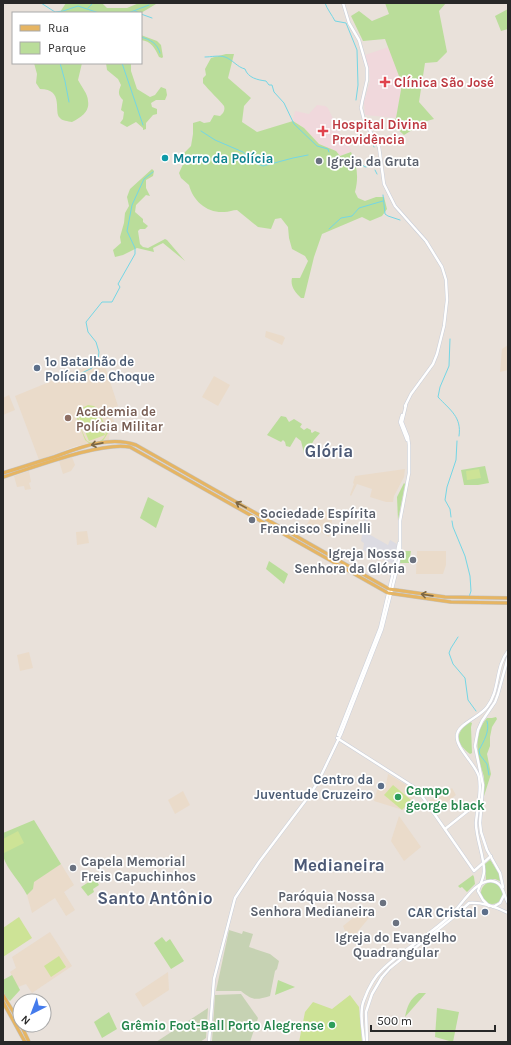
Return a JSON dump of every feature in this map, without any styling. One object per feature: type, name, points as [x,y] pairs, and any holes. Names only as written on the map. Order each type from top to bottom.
[{"type":"main road","points":[[343,3],[349,23],[359,40],[367,68],[367,80],[362,102],[362,115],[379,147],[384,184],[395,206],[424,238],[430,247],[442,267],[446,280],[447,300],[444,326],[437,354],[433,364],[406,405],[400,422],[408,441]]},
{"type":"main road","points":[[209,1042],[214,979],[235,898],[259,862],[315,788],[338,738],[377,635],[390,590],[400,542],[400,521],[409,468],[408,441],[402,422],[406,405]]},
{"type":"main road","points":[[400,422],[404,426]]},
{"type":"main road","points":[[3,473],[85,447],[114,441],[131,443],[390,590],[446,597],[480,599],[508,598]]},
{"type":"main road","points":[[3,477],[78,454],[116,446],[130,447],[389,594],[451,602],[508,603]]},
{"type":"main road","points":[[403,482],[407,483]]},
{"type":"main road","points":[[396,520],[400,521]]},
{"type":"main road","points":[[489,906],[479,895],[478,891],[484,873],[476,824],[480,783],[479,776],[457,741],[457,734],[463,726],[481,713],[490,703],[502,662],[508,651]]},
{"type":"main road","points":[[508,657],[495,702],[482,721],[476,738],[476,753],[483,777],[480,823],[481,832],[485,846],[500,873],[504,895],[508,903]]},
{"type":"main road","points":[[502,662],[504,668]]},
{"type":"main road","points":[[338,738],[417,789],[474,871],[491,856]]},
{"type":"main road","points":[[463,750],[472,757],[476,753]]},
{"type":"main road","points":[[445,829],[482,799]]},
{"type":"main road","points":[[364,1042],[363,1001],[382,969],[453,913],[468,894],[486,881],[495,881],[504,890]]},
{"type":"main road","points":[[493,907],[500,903],[504,895]]},
{"type":"main road","points":[[367,1042],[366,1012],[372,994],[382,978],[395,964],[456,916],[469,903],[493,907],[508,913]]},
{"type":"main road","points":[[3,995],[12,1010]]},
{"type":"main road","points":[[3,1002],[25,1042]]},
{"type":"shaded area","name":"Clínica São José","points":[[389,47],[402,84],[396,118],[365,115],[364,102],[370,81],[365,55]]},
{"type":"shaded area","name":"Hospital Divina Providência","points":[[317,105],[328,108],[340,134],[352,151],[340,156],[336,151],[319,144],[304,128],[293,120],[295,111],[309,114]]},
{"type":"shaded area","points":[[266,331],[283,336],[285,338],[282,345],[265,337]]},
{"type":"shaded area","points":[[508,345],[508,370],[500,372],[502,349]]},
{"type":"shaded area","name":"Academia de Polícia Militar","points":[[103,360],[118,406],[109,410],[116,426],[110,428],[109,441],[76,446],[39,460],[15,396]]},
{"type":"shaded area","points":[[214,376],[230,385],[218,406],[202,397]]},
{"type":"shaded area","points":[[9,395],[15,410],[3,415],[3,398]]},
{"type":"shaded area","points":[[72,457],[75,465],[71,471],[63,474],[59,461]]},
{"type":"shaded area","points":[[405,469],[404,477],[394,496],[393,502],[386,502],[370,497],[372,489],[357,484],[351,496],[350,495],[355,476]]},
{"type":"shaded area","points":[[29,471],[31,482],[29,483],[31,489],[25,490],[24,486],[17,487],[14,476]]},
{"type":"shaded area","points":[[317,507],[333,515],[329,537],[307,524]]},
{"type":"shaded area","points":[[366,511],[369,513],[365,532],[388,545],[390,540],[397,544],[393,564],[363,550],[364,543],[361,541]]},
{"type":"shaded area","points":[[87,531],[89,543],[77,545],[76,532]]},
{"type":"shaded area","points":[[417,551],[446,551],[446,565],[443,574],[416,574]]},
{"type":"shaded area","points":[[29,652],[33,668],[20,671],[17,655]]},
{"type":"shaded area","points":[[388,774],[410,787],[417,794],[403,810],[374,801],[379,783],[386,785]]},
{"type":"shaded area","points":[[452,788],[456,795],[436,811],[429,801],[441,792],[443,795]]},
{"type":"shaded area","points":[[183,791],[190,805],[175,814],[168,800]]},
{"type":"shaded area","points":[[399,816],[421,847],[404,861],[391,841]]},
{"type":"shaded area","points":[[61,864],[74,885],[64,892],[75,910],[66,916],[55,898],[32,913],[27,895],[33,889],[33,882]]},
{"type":"shaded area","points":[[362,908],[369,918],[348,943],[344,939],[345,931],[343,926]]},
{"type":"shaded area","points":[[50,932],[72,966],[32,993],[26,984],[18,987],[10,972],[16,968],[12,957]]},
{"type":"shaded area","points":[[168,972],[169,990],[143,1007],[135,994]]},
{"type":"green space","points":[[66,3],[102,3],[107,8],[127,8],[139,3],[156,3],[142,12],[60,12]]},
{"type":"green space","points":[[385,3],[446,3],[439,11],[447,52],[437,62],[425,63],[419,102],[434,119],[427,121],[404,135],[392,124],[396,118],[402,84],[385,39],[363,41],[351,16],[359,11],[372,21],[389,14]]},
{"type":"green space","points":[[508,9],[508,29],[501,31],[495,16]]},
{"type":"green space","points":[[142,35],[157,41],[161,45],[163,57],[159,57],[150,43],[142,40]]},
{"type":"green space","points":[[226,54],[234,54],[228,78],[251,98],[244,106],[242,122],[257,132],[293,121],[304,128],[319,144],[336,151],[340,156],[351,152],[357,171],[355,192],[358,198],[365,201],[376,197],[384,197],[387,209],[382,216],[370,221],[362,217],[322,234],[314,257],[304,298],[301,298],[292,286],[292,278],[300,278],[308,261],[305,256],[292,249],[288,227],[281,218],[275,219],[271,229],[258,227],[237,210],[218,212],[207,208],[197,201],[189,185],[181,178],[179,173],[186,158],[184,153],[191,146],[193,123],[200,121],[204,123],[210,122],[214,115],[220,116],[224,111],[224,106],[203,83],[203,78],[206,75],[205,69],[211,58]]},
{"type":"green space","points":[[34,64],[82,64],[78,80],[88,98],[88,105],[84,114],[72,122],[61,119],[58,115],[57,102],[53,93],[48,90],[40,89],[36,83],[37,74]]},
{"type":"green space","points":[[106,64],[131,64],[131,71],[137,89],[150,97],[155,95],[161,87],[166,89],[167,95],[165,100],[156,100],[151,103],[152,107],[157,109],[157,114],[153,115],[146,123],[146,129],[143,130],[143,128],[136,122],[127,127],[120,123],[123,119],[124,112],[121,110],[123,100],[119,93],[121,85],[118,79],[107,70]]},
{"type":"green space","points":[[152,169],[154,171],[153,176],[146,180],[146,188],[150,196],[146,195],[136,205],[135,212],[148,226],[145,229],[140,229],[138,231],[140,244],[143,247],[148,248],[165,239],[185,261],[163,243],[153,248],[154,252],[137,248],[115,257],[113,250],[121,243],[120,237],[125,213],[129,206],[127,197],[130,189]]},
{"type":"green space","points":[[88,405],[94,406],[98,409],[108,433],[103,441],[90,444],[85,440],[76,416],[80,409]],"holes":[[[91,407],[97,410],[106,432],[102,440],[93,443],[87,441],[80,425],[79,415],[81,411]]]},
{"type":"green space","points":[[95,411],[105,435],[89,441],[79,417]]},
{"type":"green space","points":[[281,416],[286,417],[289,422],[294,419],[302,424],[300,427],[304,430],[307,428],[311,430],[312,433],[315,431],[320,433],[306,454],[304,453],[301,441],[296,437],[290,447],[286,446],[283,440],[281,442],[267,435]]},
{"type":"green space","points":[[485,466],[489,483],[464,485],[461,470]]},
{"type":"green space","points":[[479,469],[481,478],[467,480],[466,471]]},
{"type":"green space","points":[[404,483],[405,484],[398,520],[397,497]]},
{"type":"green space","points":[[148,497],[164,506],[156,528],[140,518]]},
{"type":"green space","points":[[401,551],[411,551],[409,563],[399,563]]},
{"type":"green space","points":[[269,561],[288,574],[284,584],[266,569]]},
{"type":"green space","points":[[496,717],[497,719],[492,727],[490,746],[487,754],[491,774],[484,796],[484,778],[479,761],[478,741],[480,729],[483,723],[487,718]]},
{"type":"green space","points":[[470,722],[472,723],[472,753],[470,754],[462,746],[459,734],[461,730]]},
{"type":"green space","name":"Campo george black","points":[[393,785],[411,800],[402,810],[384,795]]},
{"type":"green space","points":[[34,820],[61,864],[34,882],[33,889],[27,895],[3,856],[3,833]]},
{"type":"green space","points":[[18,831],[24,843],[4,853],[3,839]]},
{"type":"green space","points":[[490,860],[499,874],[500,881],[495,879],[486,880],[485,864]]},
{"type":"green space","points":[[473,875],[475,884],[467,892],[462,887],[460,888],[458,886]]},
{"type":"green space","points":[[95,878],[99,885],[93,889],[94,892],[88,896],[81,887]]},
{"type":"green space","points":[[492,882],[500,885],[503,893],[500,901],[492,904],[484,901],[481,893],[484,885]]},
{"type":"green space","points":[[19,917],[32,938],[3,957],[3,928]]},
{"type":"green space","points":[[229,930],[242,934],[243,931],[253,934],[249,947],[270,954],[279,961],[275,971],[270,996],[255,999],[249,997],[241,991],[216,991]]},
{"type":"green space","points":[[162,937],[166,942],[170,939],[184,961],[171,969],[154,943]]},
{"type":"green space","points":[[59,956],[66,967],[51,977],[44,966]]},
{"type":"green space","points":[[12,975],[20,990],[17,993],[12,993],[12,999],[10,1001],[4,994],[3,980]]},
{"type":"green space","points":[[278,980],[295,987],[275,995]]},
{"type":"green space","points":[[419,993],[426,993],[405,1017],[409,1003]]},
{"type":"green space","points":[[241,994],[258,1018],[250,1042],[212,1042],[215,995]]},
{"type":"green space","name":"Grêmio Foot-Ball Porto Alegrense","points":[[350,995],[359,1007],[362,1042],[299,1042],[305,1012],[313,1002],[332,1009]]},
{"type":"green space","points":[[208,1008],[206,1038],[200,1042],[156,1042]]},
{"type":"green space","points":[[437,1008],[459,1012],[453,1042],[435,1037]]},
{"type":"green space","points":[[109,1012],[117,1029],[102,1038],[94,1022]]},
{"type":"waterway","points":[[41,3],[55,12]]},
{"type":"waterway","points":[[88,8],[93,3]]},
{"type":"waterway","points":[[325,3],[335,21],[346,23],[357,50],[358,85],[356,100]]},
{"type":"waterway","points":[[131,12],[149,5]]},
{"type":"waterway","points":[[55,12],[78,6],[96,12]]},
{"type":"waterway","points":[[142,14],[152,18]]},
{"type":"waterway","points":[[142,37],[153,42],[160,53]]},
{"type":"waterway","points":[[205,57],[225,57],[245,69],[248,75],[266,81],[269,85],[272,85],[274,92],[284,103],[294,124],[317,146],[328,149],[329,152]]},
{"type":"waterway","points":[[60,64],[69,102]]},
{"type":"waterway","points":[[122,64],[143,125]]},
{"type":"waterway","points":[[201,131],[215,140],[243,152],[253,162],[263,166],[308,155]]},
{"type":"waterway","points":[[372,141],[374,147]]},
{"type":"waterway","points":[[336,164],[355,162]]},
{"type":"waterway","points":[[360,163],[365,167],[375,165]]},
{"type":"waterway","points":[[375,170],[377,174]]},
{"type":"waterway","points":[[78,375],[92,368],[98,359],[99,352],[96,342],[88,332],[86,322],[102,302],[112,302],[120,287],[118,284],[135,254],[135,248],[127,231],[132,205],[144,179],[153,172]]},
{"type":"waterway","points":[[383,195],[385,214],[400,220]]},
{"type":"waterway","points":[[329,229],[341,218],[352,216],[359,208],[383,201]]},
{"type":"waterway","points":[[450,339],[449,366],[440,387],[438,397],[451,410],[457,419],[459,424],[459,436]]},
{"type":"waterway","points":[[451,517],[450,509],[445,500],[447,487],[456,460],[457,441]]},
{"type":"waterway","points":[[452,521],[465,556],[470,576],[471,591],[469,597]]},
{"type":"waterway","points":[[458,637],[449,653],[453,664],[465,678],[468,700],[476,711]]},
{"type":"waterway","points":[[487,721],[488,728],[485,740],[479,750],[480,755],[487,764],[489,775]]},
{"type":"place","name":"Clínica São José","points":[[385,82]]},
{"type":"place","name":"Hospital Divina Providência","points":[[323,131]]},
{"type":"place","name":"Morro da Polícia","points":[[165,158]]},
{"type":"place","name":"Igreja da Gruta","points":[[319,161]]},
{"type":"place","name":"1º Batalhão de Polícia de Choque","points":[[37,368]]},
{"type":"place","name":"Academia de Polícia Militar","points":[[68,418]]},
{"type":"place","name":"Sociedade Espírita Francisco Spinelli","points":[[252,520]]},
{"type":"place","name":"Igreja Nossa Senhora da Glória","points":[[413,560]]},
{"type":"place","name":"Centro da Juventude Cruzeiro","points":[[381,786]]},
{"type":"place","name":"Campo george black","points":[[398,797]]},
{"type":"place","name":"Capela Memorial Freis Capuchinhos","points":[[73,868]]},
{"type":"place","name":"Paróquia Nossa Senhora Medianeira","points":[[383,903]]},
{"type":"place","name":"CAR Cristal","points":[[485,912]]},
{"type":"place","name":"Igreja do Evangelho Quadrangular","points":[[396,923]]},
{"type":"place","name":"Grêmio Foot-Ball Porto Alegrense","points":[[332,1025]]},
{"type":"district","name":"Glória","points":[[329,451]]},
{"type":"district","name":"Medianeira","points":[[339,865]]},
{"type":"district","name":"Santo Antônio","points":[[155,898]]}]
